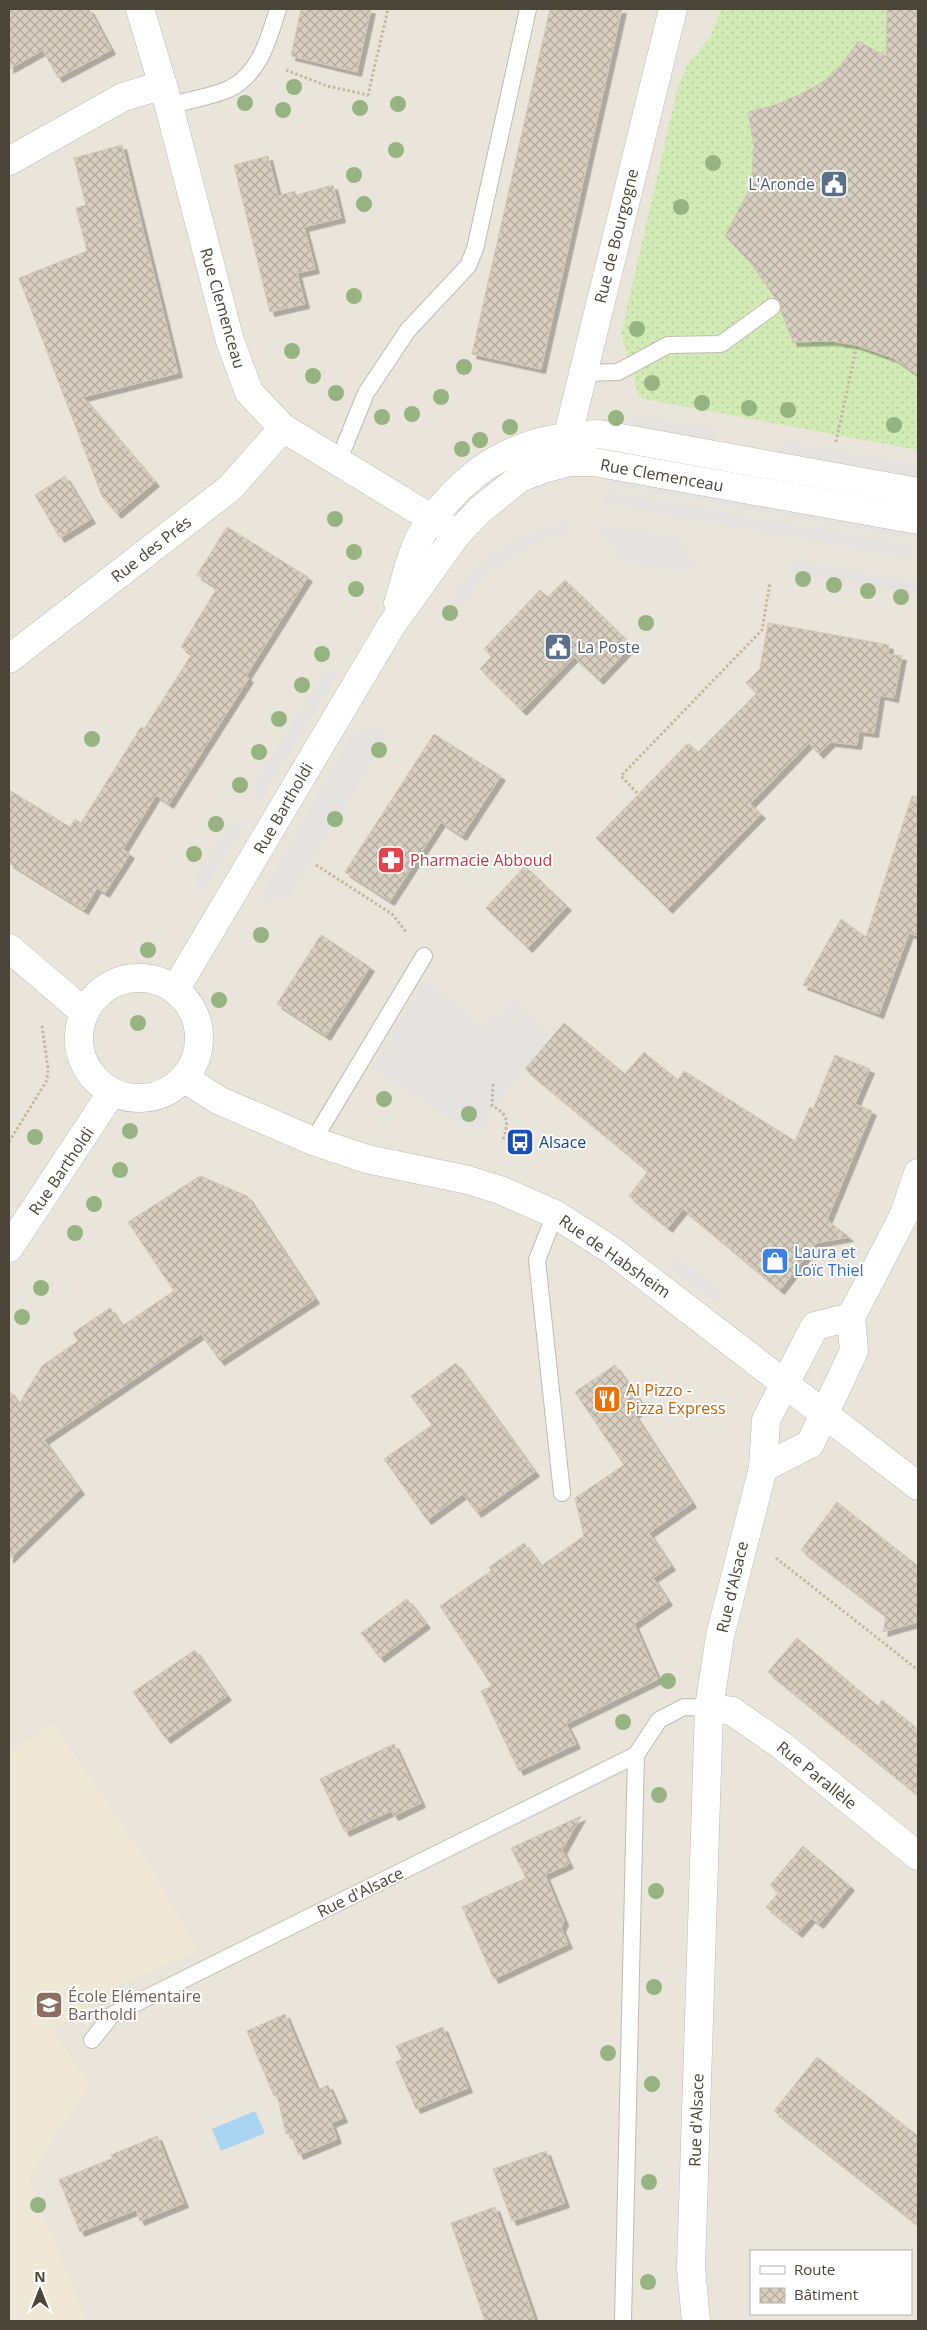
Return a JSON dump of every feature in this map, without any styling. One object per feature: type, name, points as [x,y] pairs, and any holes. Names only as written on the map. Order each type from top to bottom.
[{"type":"street","name":"Rue Clemenceau","points":[[140,9],[166,95],[230,341],[249,392],[283,428],[457,534],[480,510],[520,478],[570,462],[594,462],[918,520]]},
{"type":"street","name":"Rue de Bourgogne","points":[[561,464],[673,9]]},
{"type":"street","points":[[9,161],[123,97],[166,95]]},
{"type":"street","name":"Rue des Prés","points":[[9,659],[230,488],[283,428]]},
{"type":"street","name":"Rue Clemenceau","points":[[432,518],[461,485],[481,469],[510,452],[536,442],[567,435],[599,434],[918,492]]},
{"type":"street","name":"Rue Bartholdi","points":[[391,626],[418,541],[432,518]]},
{"type":"street","name":"Rue Bartholdi","points":[[175,990],[391,626],[457,534]]},
{"type":"street","points":[[9,948],[85,1013]]},
{"type":"street","points":[[132,979],[153,980],[175,990],[187,1002],[197,1020],[200,1041],[195,1061],[184,1078],[168,1091],[150,1098],[130,1098],[112,1092],[97,1081],[86,1066],[80,1049],[80,1030],[85,1013],[96,996],[113,984],[132,979]]},
{"type":"street","name":"Rue de Habsheim","points":[[184,1078],[218,1100],[313,1141],[367,1159],[492,1188],[555,1214],[611,1250],[918,1486]]},
{"type":"street","name":"Rue Bartholdi","points":[[9,1248],[112,1092]]},
{"type":"street","points":[[763,1468],[810,1444],[854,1351],[851,1317],[904,1215],[918,1173]]},
{"type":"street","name":"Rue d'Alsace","points":[[696,2321],[691,2268],[709,1708],[720,1636],[763,1468],[766,1420],[814,1326],[851,1317]]},
{"type":"street","name":"Rue Parallèle","points":[[709,1708],[732,1711],[781,1745],[918,1856]]},
{"type":"lane","points":[[166,95],[230,88],[246,76],[261,59],[278,9]]},
{"type":"lane","points":[[338,462],[366,393],[408,330],[468,266],[475,249],[528,9]]},
{"type":"lane","points":[[583,373],[618,372],[668,345],[721,344],[772,307]]},
{"type":"lane","points":[[313,1141],[424,956]]},
{"type":"lane","points":[[555,1214],[537,1260],[562,1493]]},
{"type":"lane","points":[[624,2321],[636,1755],[659,1720],[684,1707],[709,1708]]},
{"type":"lane","name":"Rue d'Alsace","points":[[92,2040],[112,2015],[636,1755]]},
{"type":"path","points":[[261,59],[326,86],[368,95],[388,9]]},
{"type":"path","points":[[836,442],[856,350]]},
{"type":"path","points":[[637,793],[621,776],[762,630],[770,582]]},
{"type":"path","points":[[316,865],[392,914],[425,954],[424,956]]},
{"type":"path","points":[[9,1142],[48,1080],[43,1028],[37,1022]]},
{"type":"path","points":[[493,1084],[492,1106],[503,1111],[506,1115],[507,1128],[502,1142]]},
{"type":"path","points":[[775,1558],[918,1670]]},
{"type":"shaded area","points":[[9,9],[918,9],[918,2321],[9,2321]]},
{"type":"shaded area","points":[[632,415],[718,430],[716,441],[630,425]]},
{"type":"shaded area","points":[[782,441],[918,465],[918,478],[780,453]]},
{"type":"shaded area","points":[[608,473],[913,527],[911,539],[606,484]]},
{"type":"shaded area","points":[[606,491],[911,545],[909,558],[603,503]]},
{"type":"shaded area","points":[[563,522],[572,522],[564,533],[541,540],[496,567],[480,581],[462,604],[448,604],[474,569],[485,560],[516,540],[535,531]]},
{"type":"shaded area","points":[[596,524],[678,538],[695,564],[683,571],[624,561]]},
{"type":"shaded area","points":[[795,560],[918,582],[918,594],[787,571]]},
{"type":"shaded area","points":[[326,671],[339,671],[260,800],[254,784]]},
{"type":"shaded area","points":[[381,728],[384,743],[289,896],[258,902],[352,733]]},
{"type":"shaded area","points":[[232,821],[246,822],[201,893],[194,876]]},
{"type":"shaded area","points":[[425,980],[484,1028],[514,999],[550,1039],[489,1113],[485,1130],[472,1128],[456,1121],[371,1067]]},
{"type":"shaded area","points":[[677,1258],[723,1293],[715,1302],[670,1267]]},
{"type":"shaded area","name":"École Elémentaire Bartholdi","points":[[53,1723],[157,1876],[197,1951],[126,1982],[52,2029],[90,2085],[49,2144],[29,2181],[87,2321],[9,2321],[9,1754]]},
{"type":"green space","points":[[721,9],[918,9],[918,450],[639,398],[621,334],[678,86],[688,63],[710,37]]},
{"type":"water","points":[[255,2111],[265,2133],[221,2151],[212,2129]]},
{"type":"building","points":[[9,9],[89,9],[111,50],[58,78],[43,50],[9,69]]},
{"type":"building","points":[[301,9],[371,9],[357,72],[291,56]]},
{"type":"building","points":[[550,9],[622,9],[541,369],[472,354]]},
{"type":"building","name":"L'Aronde","points":[[887,9],[918,9],[918,375],[893,358],[856,345],[832,341],[793,342],[781,311],[780,302],[775,298],[750,262],[725,236],[748,192],[752,175],[754,145],[748,112],[775,105],[803,93],[826,80],[842,64],[858,41],[886,56]]},
{"type":"building","points":[[122,145],[178,373],[83,397],[155,482],[117,514],[102,496],[19,278],[87,251],[76,208],[86,205],[74,158]]},
{"type":"building","points":[[268,156],[278,196],[295,191],[296,195],[333,185],[341,218],[304,227],[315,269],[297,273],[305,304],[270,312],[234,165]]},
{"type":"building","points":[[65,476],[91,519],[60,538],[35,495]]},
{"type":"building","points":[[227,527],[308,577],[246,676],[249,678],[169,804],[156,795],[123,849],[130,854],[105,893],[97,888],[84,910],[9,863],[9,790],[70,827],[75,819],[81,823],[141,727],[144,729],[192,654],[181,647],[217,588],[197,575]]},
{"type":"building","name":"La Poste","points":[[565,580],[632,645],[599,680],[574,657],[522,711],[480,669],[492,656],[484,649],[540,590],[548,597]]},
{"type":"building","points":[[768,623],[889,645],[888,654],[902,656],[894,698],[880,695],[874,733],[859,731],[857,745],[831,742],[819,754],[809,743],[750,804],[761,814],[668,909],[596,838],[688,743],[698,752],[757,693],[746,683],[760,669]]},
{"type":"building","points":[[434,734],[501,776],[462,836],[441,822],[390,901],[345,872]]},
{"type":"building","points":[[912,796],[918,797],[918,936],[909,933],[879,1014],[803,985],[841,919],[866,937]]},
{"type":"building","points":[[525,866],[567,906],[528,948],[486,908]]},
{"type":"building","points":[[321,935],[370,967],[326,1036],[277,1004]]},
{"type":"building","points":[[564,1023],[625,1074],[644,1052],[678,1080],[684,1071],[795,1141],[810,1107],[813,1109],[835,1055],[870,1069],[855,1104],[872,1111],[827,1220],[849,1237],[816,1243],[780,1290],[683,1209],[668,1228],[629,1196],[648,1171],[525,1069]]},
{"type":"building","points":[[200,1176],[247,1196],[315,1299],[220,1361],[201,1334],[44,1440],[80,1490],[9,1559],[9,1390],[19,1404],[42,1366],[78,1341],[73,1333],[110,1308],[122,1326],[174,1291],[128,1222]]},
{"type":"building","points":[[456,1363],[535,1472],[477,1513],[463,1494],[427,1520],[384,1459],[432,1425],[411,1396]]},
{"type":"building","points":[[615,1365],[644,1407],[634,1414],[692,1503],[649,1533],[671,1566],[653,1578],[668,1601],[634,1624],[658,1679],[566,1724],[576,1744],[519,1771],[481,1691],[492,1686],[440,1606],[491,1571],[489,1567],[524,1543],[541,1566],[584,1536],[575,1498],[624,1465],[575,1392]]},
{"type":"building","points":[[837,1502],[918,1566],[918,1622],[883,1632],[886,1616],[801,1550]]},
{"type":"building","points":[[407,1599],[426,1624],[380,1658],[361,1633]]},
{"type":"building","points":[[797,1638],[878,1706],[882,1700],[918,1729],[918,1795],[768,1672]]},
{"type":"building","points":[[195,1650],[227,1696],[166,1739],[133,1692]]},
{"type":"building","points":[[394,1744],[421,1803],[394,1816],[391,1811],[345,1832],[320,1779]]},
{"type":"building","points":[[581,1816],[562,1850],[569,1864],[545,1875],[564,1921],[561,1928],[568,1944],[494,1979],[462,1907],[526,1878],[511,1848]]},
{"type":"building","points":[[803,1846],[850,1886],[819,1924],[811,1918],[798,1933],[766,1907],[779,1892],[770,1885]]},
{"type":"building","points":[[285,2014],[317,2090],[328,2085],[343,2118],[331,2123],[337,2139],[299,2155],[290,2133],[286,2134],[277,2094],[274,2096],[247,2031]]},
{"type":"building","points":[[443,2027],[468,2088],[416,2109],[396,2062],[402,2059],[396,2046]]},
{"type":"building","points":[[817,2057],[918,2136],[918,2225],[774,2111]]},
{"type":"building","points":[[157,2136],[184,2203],[140,2221],[136,2210],[80,2232],[59,2180],[113,2158],[111,2155]]},
{"type":"building","points":[[546,2151],[565,2203],[512,2221],[493,2169]]},
{"type":"building","points":[[495,2207],[535,2321],[485,2321],[451,2223]]},
{"type":"place","name":"L'Aronde","points":[[834,184]]},
{"type":"place","name":"La Poste","points":[[558,647]]},
{"type":"place","name":"Pharmacie Abboud","points":[[391,860]]},
{"type":"place","name":"Alsace","points":[[520,1142]]},
{"type":"place","name":"Laura et Loïc Thiel","points":[[775,1261]]},
{"type":"place","name":"Al Pizzo - Pizza Express","points":[[607,1399]]},
{"type":"place","name":"École Elémentaire Bartholdi","points":[[49,2005]]}]
